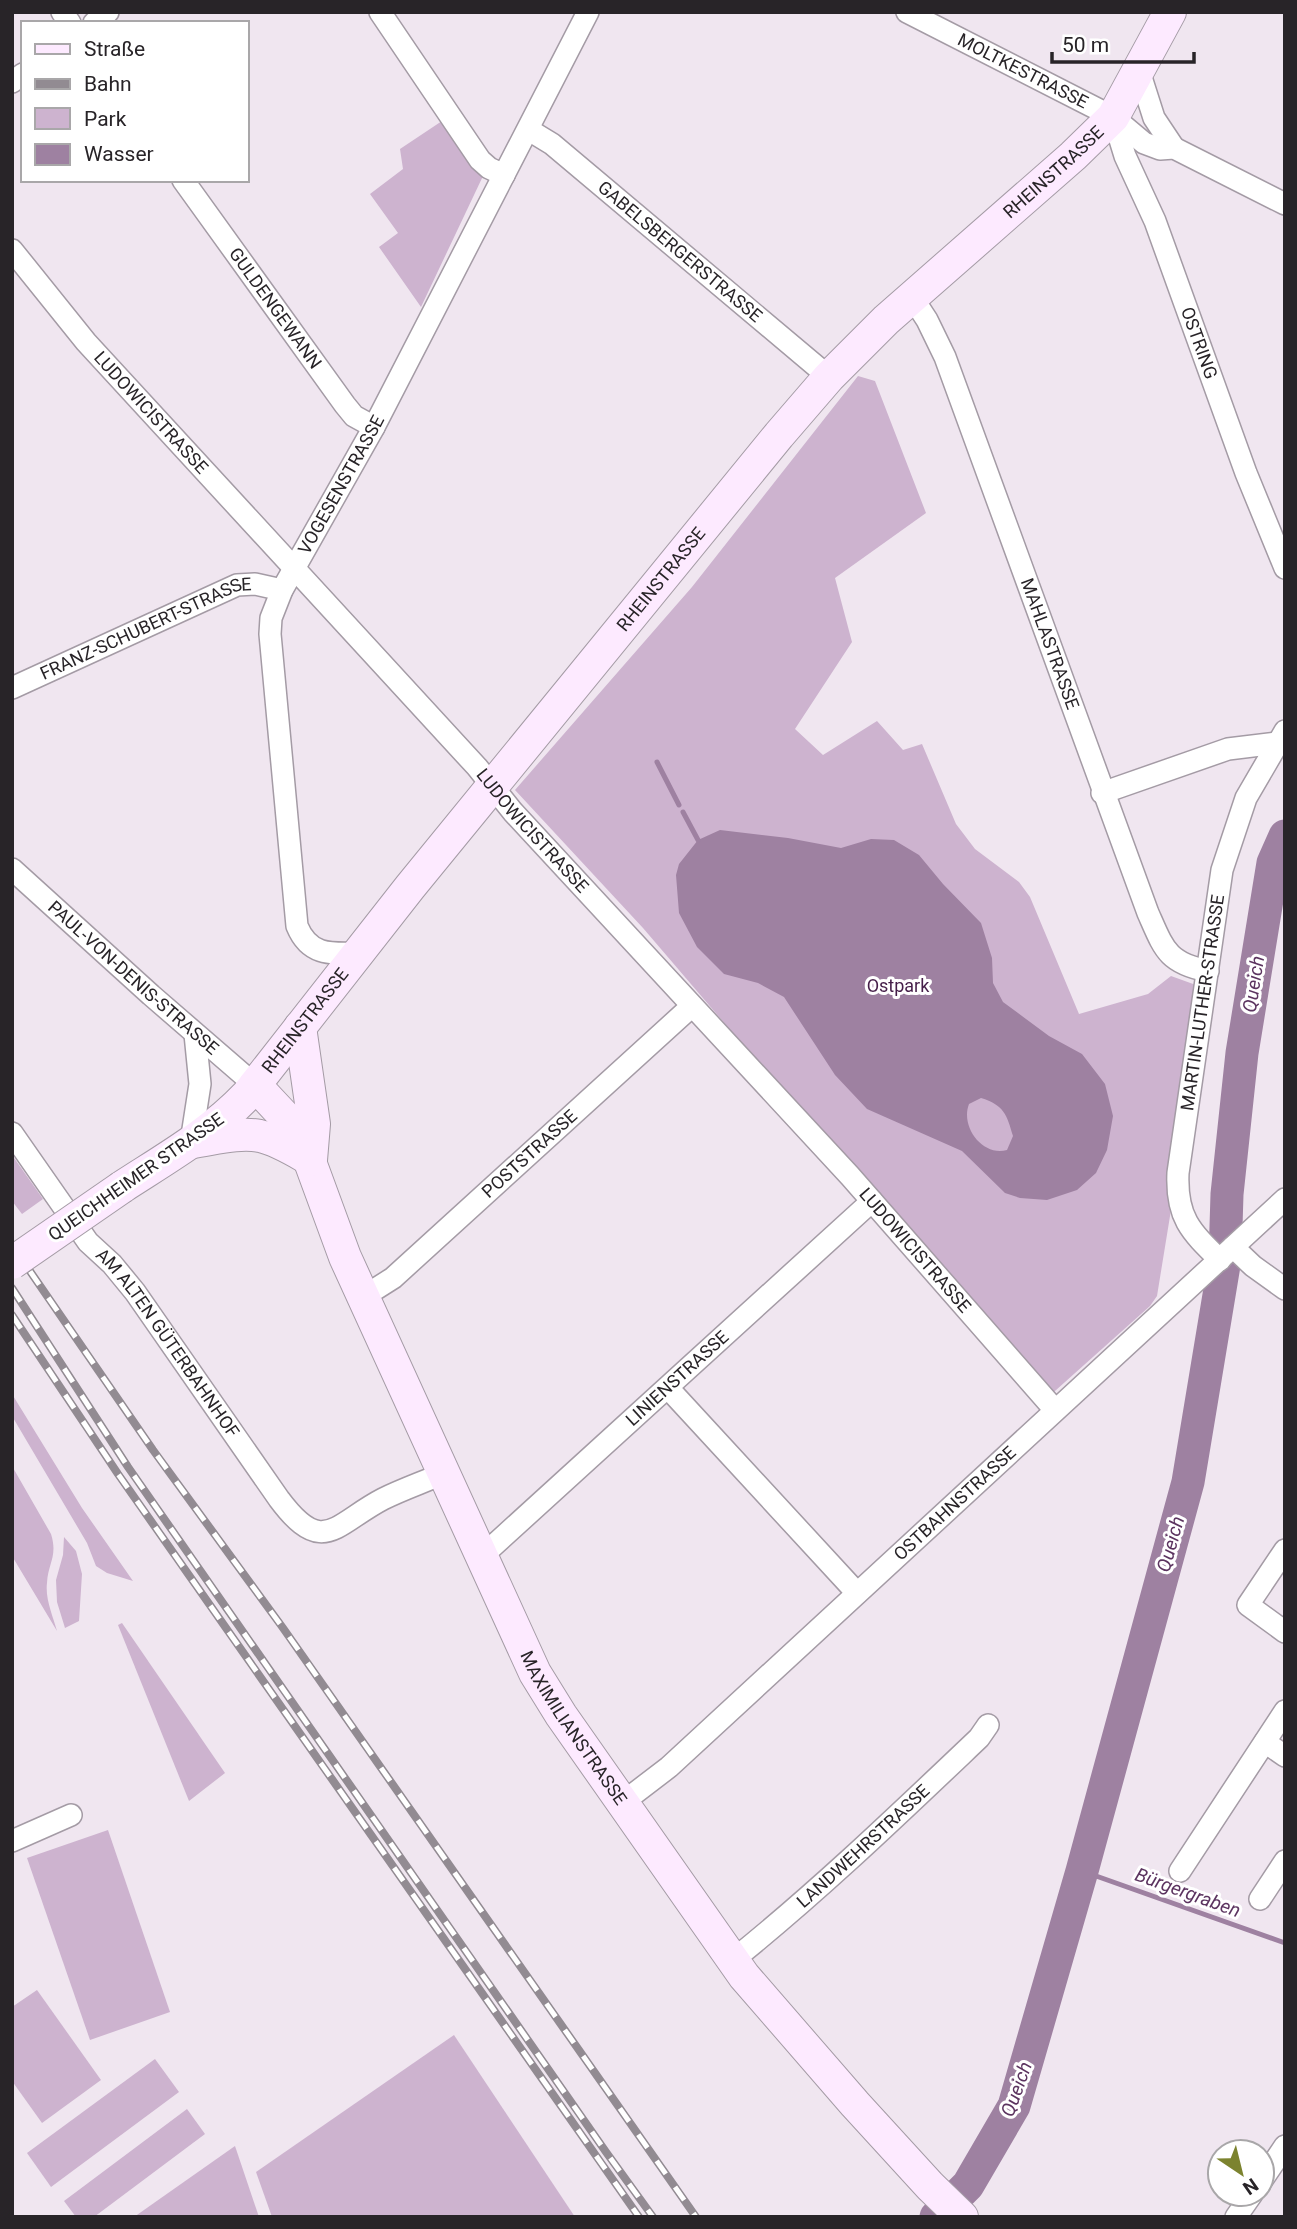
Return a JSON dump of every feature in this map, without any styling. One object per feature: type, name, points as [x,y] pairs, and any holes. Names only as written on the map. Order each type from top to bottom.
[{"type":"main road","name":"RHEINSTRASSE","points":[[255,1085],[492,786],[829,377],[912,297],[1073,156],[1113,117],[1170,12]]},
{"type":"main road","name":"MAXIMILIANSTRASSE","points":[[300,1027],[314,1124],[311,1160]]},
{"type":"main road","name":"MAXIMILIANSTRASSE","points":[[255,1085],[284,1116],[311,1160],[345,1257],[363,1297],[535,1673],[561,1715],[733,1960],[773,2010],[930,2186],[961,2217]]},
{"type":"main road","name":"QUEICHHEIMER STRASSE","points":[[12,1263],[191,1142],[232,1110],[255,1085]]},
{"type":"main road","points":[[191,1142],[258,1136],[281,1143],[311,1160]]},
{"type":"street","points":[[380,12],[480,160],[489,168],[505,175]]},
{"type":"street","name":"VOGESENSTRASSE","points":[[357,953],[341,954],[313,949],[297,926],[270,634],[274,605],[374,427],[588,12]]},
{"type":"street","name":"MOLTKESTRASSE","points":[[906,12],[1113,117],[1144,144],[1160,149],[1174,148]]},
{"type":"street","name":"MOLTKESTRASSE","points":[[1139,71],[1154,118],[1174,148],[1285,204]]},
{"type":"street","name":"OSTRING","points":[[1113,117],[1125,156],[1155,221],[1247,473],[1285,568]]},
{"type":"street","name":"GABELSBERGERSTRASSE","points":[[529,130],[552,144],[829,377]]},
{"type":"street","name":"GULDENGEWANN","points":[[184,182],[345,405],[354,416],[374,427]]},
{"type":"street","name":"LUDOWICISTRASSE","points":[[12,250],[86,342],[872,1201],[1055,1410]]},
{"type":"street","name":"MAHLASTRASSE","points":[[912,297],[928,320],[945,357],[1141,899],[1166,950],[1180,963],[1208,971]]},
{"type":"street","name":"FRANZ-SCHUBERT-STRASSE","points":[[12,688],[237,585],[255,584],[282,590]]},
{"type":"street","name":"MARTIN-LUTHER-STRASSE","points":[[1102,793],[1228,749],[1282,738]]},
{"type":"street","name":"MARTIN-LUTHER-STRASSE","points":[[1282,738],[1246,798],[1222,870],[1177,1194],[1186,1221],[1198,1238],[1253,1266],[1285,1289]]},
{"type":"street","name":"PAUL-VON-DENIS-STRASSE","points":[[12,869],[255,1085]]},
{"type":"street","name":"POSTSTRASSE","points":[[363,1297],[393,1278],[692,1006]]},
{"type":"street","points":[[191,1142],[200,1084],[195,1034]]},
{"type":"street","name":"AM ALTEN GÜTERBAHNHOF","points":[[12,1133],[88,1242],[112,1264],[135,1292],[287,1510],[307,1528],[316,1532],[335,1531],[382,1500],[444,1473]]},
{"type":"street","name":"OSTBAHNSTRASSE","points":[[622,1803],[669,1767],[1285,1199]]},
{"type":"street","name":"LINIENSTRASSE","points":[[482,1556],[872,1201]]},
{"type":"street","points":[[668,1388],[857,1592]]},
{"type":"street","points":[[1285,1550],[1248,1605],[1285,1632]]},
{"type":"street","points":[[1180,1871],[1285,1711]]},
{"type":"street","name":"LANDWEHRSTRASSE","points":[[733,1960],[808,1897],[947,1769],[979,1738],[988,1725]]},
{"type":"street","points":[[1265,1742],[1285,1756]]},
{"type":"street","points":[[12,1841],[71,1815]]},
{"type":"street","points":[[1260,1899],[1285,1861]]},
{"type":"green space","points":[[442,121],[483,176],[421,307],[379,247],[398,233],[370,194],[403,169],[400,149]]},
{"type":"green space","name":"Ostpark","points":[[858,376],[875,381],[926,513],[835,578],[852,642],[795,729],[823,755],[877,721],[903,750],[922,744],[956,824],[975,849],[1019,882],[1030,897],[1079,1014],[1148,994],[1171,976],[1207,989],[1157,1296],[1150,1306],[1046,1399],[643,928],[515,790],[692,587]]},
{"type":"green space","points":[[12,1155],[43,1199],[22,1214],[12,1201]]},
{"type":"green space","points":[[12,1394],[82,1508],[133,1581],[107,1573],[96,1566],[87,1543],[12,1416]]},
{"type":"green space","points":[[12,1466],[51,1534],[53,1554],[47,1589],[57,1631],[12,1556]]},
{"type":"green space","points":[[64,1537],[76,1551],[82,1574],[79,1621],[65,1628],[57,1602],[56,1580],[63,1555]]},
{"type":"green space","points":[[122,1623],[225,1773],[189,1801],[118,1625]]},
{"type":"green space","points":[[108,1830],[170,2012],[90,2040],[27,1858]]},
{"type":"green space","points":[[37,1990],[101,2080],[42,2123],[12,2081],[12,2007]]},
{"type":"green space","points":[[454,2035],[575,2217],[272,2217],[256,2172]]},
{"type":"green space","points":[[155,2059],[179,2092],[51,2187],[27,2153]]},
{"type":"green space","points":[[187,2109],[205,2134],[94,2217],[76,2217],[64,2201]]},
{"type":"green space","points":[[235,2146],[259,2217],[134,2217]]},
{"type":"water","points":[[720,830],[841,848],[871,839],[894,840],[919,855],[981,923],[992,958],[993,983],[1003,1002],[1049,1036],[1082,1054],[1105,1084],[1113,1116],[1107,1150],[1096,1173],[1077,1190],[1047,1200],[1020,1198],[1005,1193],[962,1151],[867,1109],[835,1075],[784,997],[758,983],[724,974],[697,947],[679,913],[676,875],[679,864],[698,840]],"holes":[[[981,1098],[1000,1108],[1009,1122],[1013,1136],[1007,1150],[998,1151],[982,1145],[971,1131],[967,1113],[969,1104]]]},
{"type":"waterway","points":[[657,762],[679,805]]},
{"type":"waterway","points":[[683,812],[698,840]]},
{"type":"waterway","name":"Queich","points":[[936,2217],[968,2185],[1014,2106],[1082,1871],[1188,1482],[1225,1259],[1227,1194],[1242,1053],[1273,863],[1285,836]]},
{"type":"waterway","name":"Bürgergraben","points":[[1082,1871],[1285,1943]]},
{"type":"railway","points":[[12,1245],[153,1450],[283,1628],[696,2217]]},
{"type":"railway","points":[[12,1288],[128,1467],[653,2217]]},
{"type":"railway","points":[[12,1315],[118,1474],[639,2217]]}]
